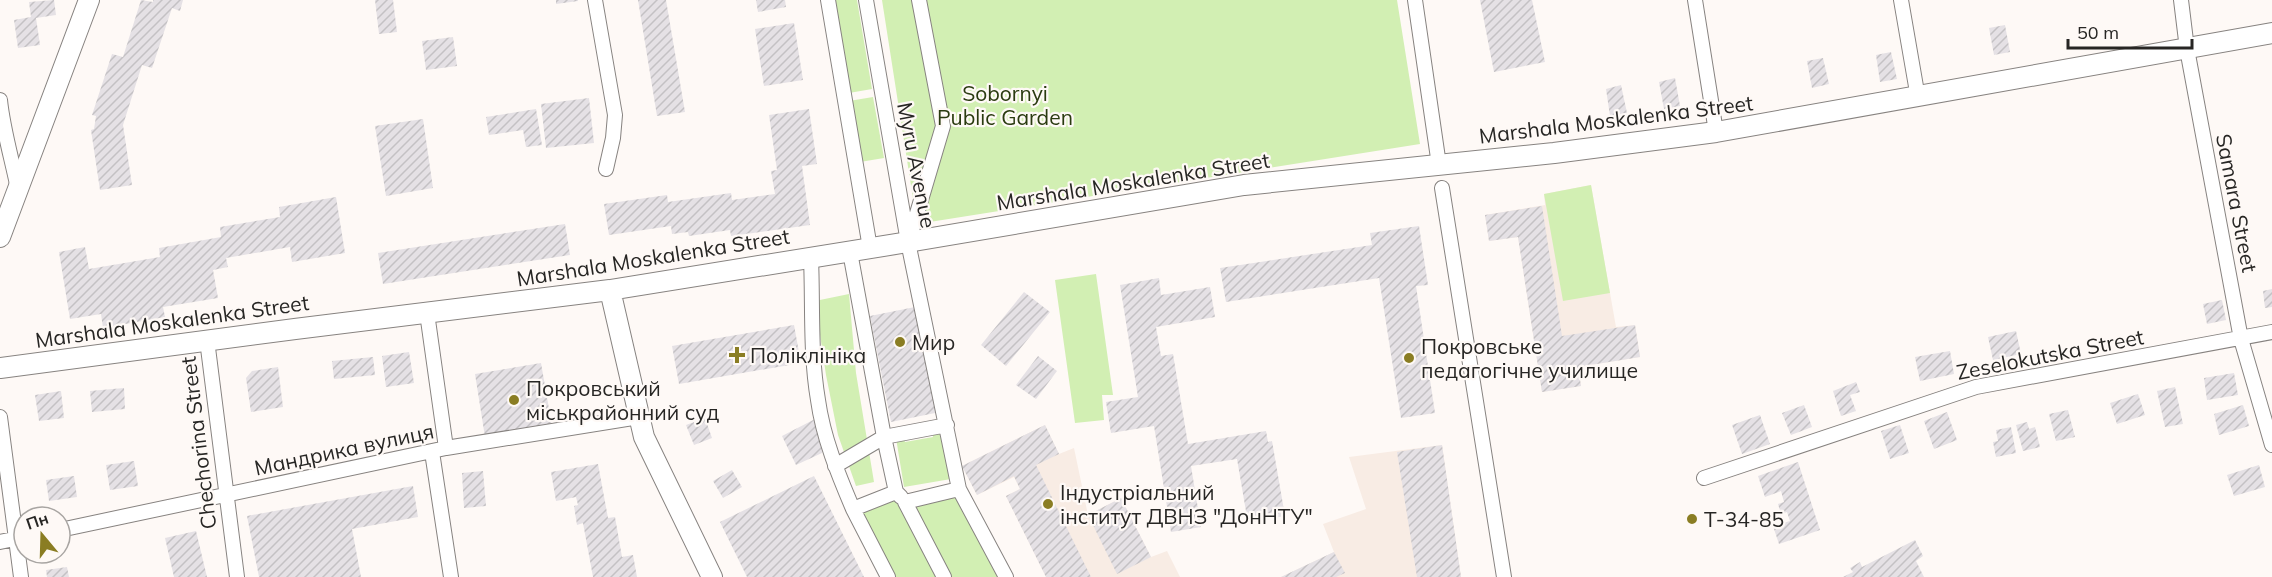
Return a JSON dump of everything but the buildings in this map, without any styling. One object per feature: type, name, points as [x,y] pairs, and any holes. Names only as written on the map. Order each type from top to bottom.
[{"type":"street","points":[[0,237],[89,0]]},
{"type":"street","points":[[595,0],[615,115],[613,138],[606,169]]},
{"type":"street","points":[[828,0],[870,248]]},
{"type":"street","name":"Myru Avenue","points":[[866,0],[908,242]]},
{"type":"street","name":"Myru Avenue","points":[[908,242],[944,126],[918,0]]},
{"type":"street","points":[[1415,0],[1439,165]]},
{"type":"street","points":[[1695,0],[1716,132]]},
{"type":"street","points":[[1902,0],[1918,98]]},
{"type":"street","name":"Samara Street","points":[[2181,0],[2187,49],[2241,339],[2272,445]]},
{"type":"street","name":"Marshala Moskalenka Street","points":[[0,368],[610,290],[1244,185],[1439,165],[1716,132],[1918,98],[2272,33]]},
{"type":"street","points":[[0,100],[5,150],[18,192]]},
{"type":"street","points":[[1442,188],[1504,577]]},
{"type":"street","points":[[908,242],[959,489],[1006,577]]},
{"type":"street","points":[[850,252],[884,437],[901,497],[944,577]]},
{"type":"street","points":[[811,258],[815,380],[818,403],[835,466],[853,509],[888,577]]},
{"type":"street","points":[[610,290],[639,417],[652,454],[712,577]]},
{"type":"street","points":[[427,313],[446,448]]},
{"type":"street","name":"Zeselokutska Street","points":[[1704,478],[1976,387],[2272,332]]},
{"type":"street","name":"Chechorina Street","points":[[207,340],[237,577]]},
{"type":"street","points":[[0,417],[15,505]]},
{"type":"street","name":"Мандрика вулиця","points":[[72,528],[446,448],[639,417]]},
{"type":"street","points":[[835,466],[884,437],[947,425]]},
{"type":"street","points":[[432,452],[451,577]]},
{"type":"street","points":[[853,509],[901,497],[959,489]]},
{"type":"shaded area","points":[[1591,185],[1616,327],[1635,325],[1640,357],[1578,367],[1581,386],[1542,392],[1518,237],[1489,241],[1485,215],[1545,205],[1544,194]]},
{"type":"shaded area","name":"Індустріальний інститут ДВНЗ \"ДонНТУ\"","points":[[1045,425],[1059,454],[1074,448],[1088,515],[1121,498],[1151,557],[1167,551],[1180,577],[1046,577],[1006,496],[1020,489],[1014,477],[977,495],[962,466]]},
{"type":"shaded area","name":"Індустріальний інститут ДВНЗ \"ДонНТУ\"","points":[[1442,445],[1461,577],[1281,577],[1334,552],[1323,524],[1366,509],[1349,457]]},
{"type":"green space","points":[[833,0],[857,0],[872,89],[849,93]]},
{"type":"green space","name":"Sobornyi Public Garden","points":[[882,0],[1397,0],[1420,144],[917,224]]},
{"type":"green space","points":[[873,97],[884,158],[860,162],[849,101]]},
{"type":"green space","points":[[1591,185],[1610,293],[1563,301],[1544,194]]},
{"type":"green space","points":[[1096,274],[1113,395],[1102,395],[1104,420],[1075,423],[1055,280]]},
{"type":"green space","points":[[849,294],[856,373],[874,482],[856,486],[838,435],[815,301]]},
{"type":"green space","points":[[942,431],[951,479],[904,487],[896,438],[904,437],[905,442],[933,437],[933,432]]},
{"type":"green space","points":[[959,489],[1005,577],[888,577],[853,509],[896,492],[905,502]]},
{"type":"place","name":"Мир","points":[[900,342]]},
{"type":"place","name":"Поліклініка","points":[[737,355]]},
{"type":"place","name":"Покровське педагогічне училище","points":[[1409,358]]},
{"type":"place","name":"Покровський міськрайонний суд","points":[[514,400]]},
{"type":"place","name":"Індустріальний інститут ДВНЗ \"ДонНТУ\"","points":[[1048,504]]},
{"type":"place","name":"Т-34-85","points":[[1692,519]]}]
